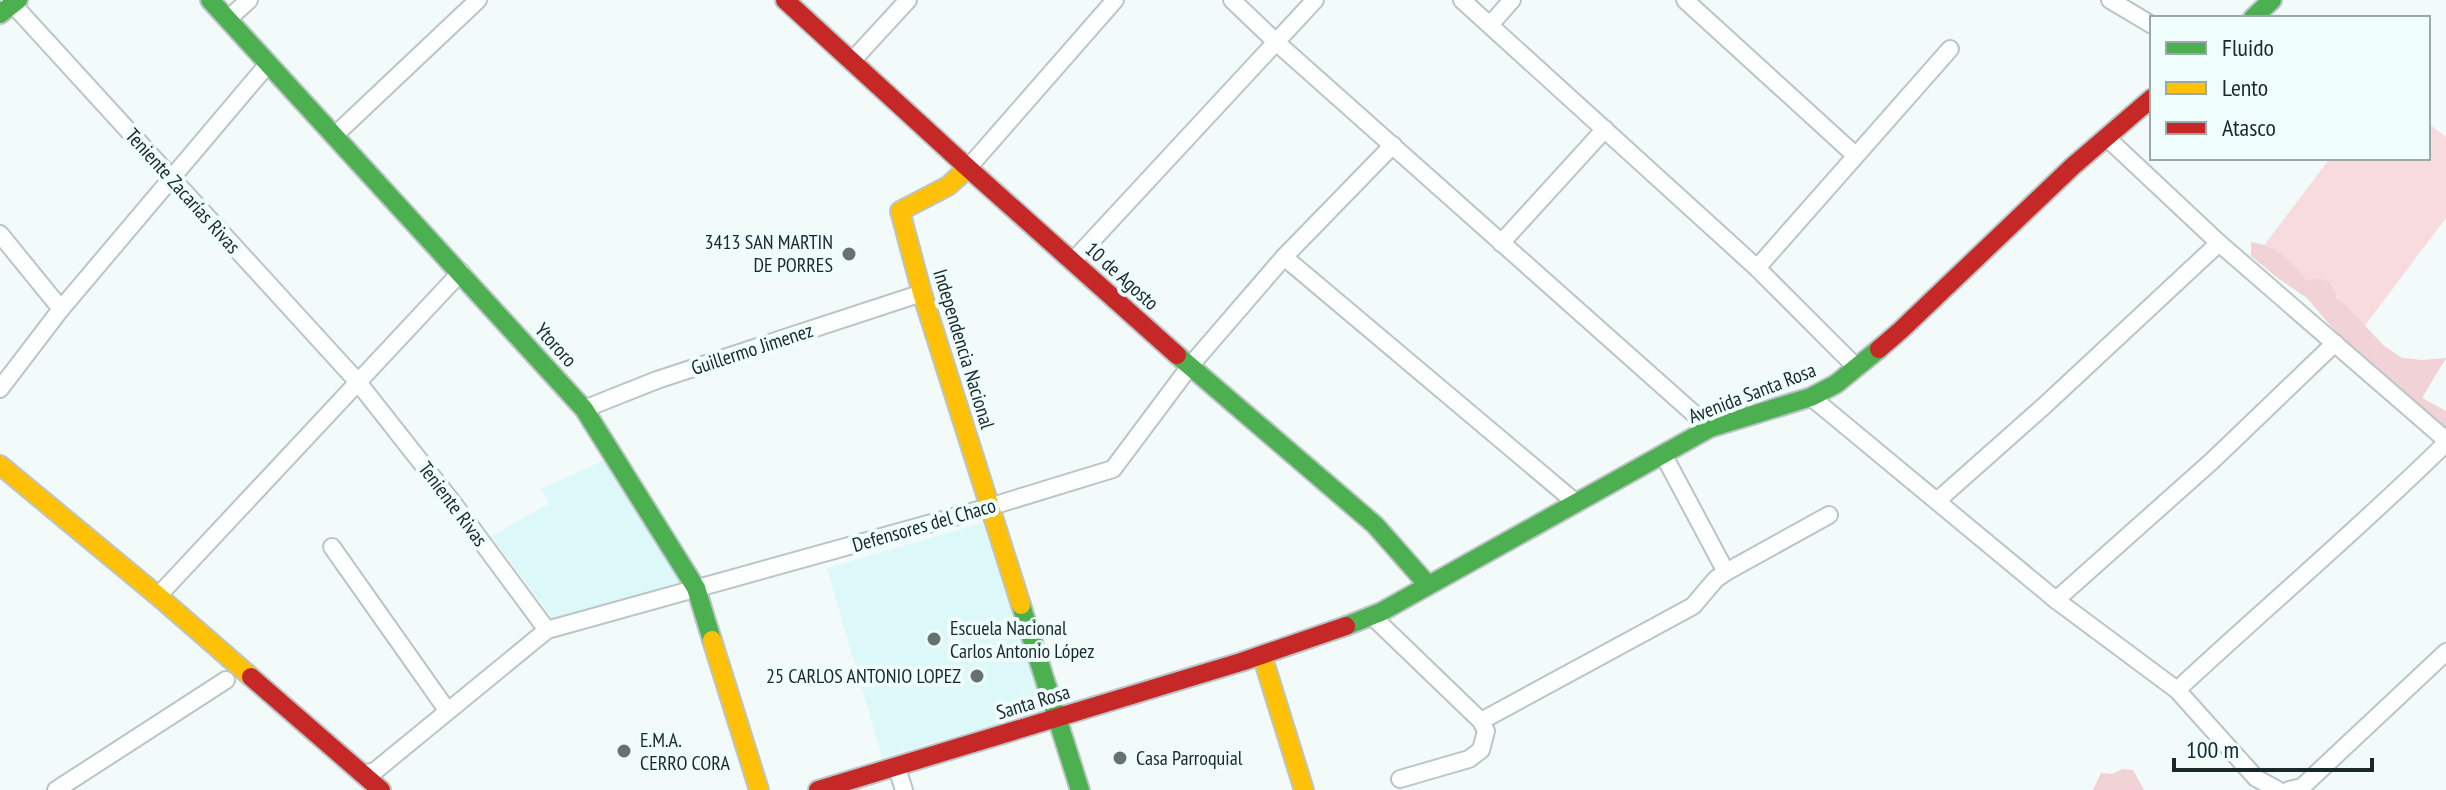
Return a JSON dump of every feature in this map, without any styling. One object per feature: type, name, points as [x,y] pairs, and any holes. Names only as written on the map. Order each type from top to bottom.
[{"type":"main road","name":"Ytororo","points":[[210,0],[584,409],[696,588],[759,790]]},
{"type":"main road","name":"10 de Agosto","points":[[785,0],[1190,366],[1375,525],[1428,585]]},
{"type":"main road","points":[[2255,16],[2272,0]]},
{"type":"main road","name":"Avenida Santa Rosa","points":[[1262,655],[1372,616],[1710,428],[1811,397],[1836,384],[1901,330],[2106,137],[2150,100]]},
{"type":"main road","name":"Independencia Nacional","points":[[968,168],[948,186],[900,211],[922,293],[1080,790]]},
{"type":"main road","points":[[0,465],[158,596],[381,790]]},
{"type":"main road","points":[[73,549],[181,640]]},
{"type":"main road","points":[[1262,655],[1304,790]]},
{"type":"main road","name":"Santa Rosa","points":[[818,790],[1262,655]]},
{"type":"street","points":[[228,19],[249,0]]},
{"type":"street","points":[[335,135],[478,0]]},
{"type":"street","points":[[851,62],[908,0]]},
{"type":"street","name":"Independencia Nacional","points":[[968,168],[1115,0]]},
{"type":"street","points":[[1232,0],[1710,428]]},
{"type":"street","points":[[1073,261],[1315,0]]},
{"type":"street","points":[[1462,0],[1757,268],[1857,368]]},
{"type":"street","points":[[1490,25],[1512,0]]},
{"type":"street","points":[[1685,0],[1855,155]]},
{"type":"street","points":[[2110,0],[2150,24]]},
{"type":"street","name":"Teniente Zacarías Rivas","points":[[10,5],[357,381]]},
{"type":"street","points":[[1757,268],[1950,49]]},
{"type":"street","points":[[0,389],[61,309],[268,64]]},
{"type":"street","points":[[1501,243],[1605,129]]},
{"type":"street","points":[[2106,137],[2219,243],[2446,442],[2380,508],[2177,690]]},
{"type":"street","name":"Defensores del Chaco","points":[[362,774],[375,771],[547,630],[989,507],[1113,469],[1190,366],[1284,257],[1393,145]]},
{"type":"street","points":[[0,234],[61,309]]},
{"type":"street","points":[[1938,500],[2219,243]]},
{"type":"street","points":[[1284,257],[1575,502]]},
{"type":"street","points":[[158,596],[461,272]]},
{"type":"street","name":"Guillermo Jimenez","points":[[584,409],[657,380],[922,293]]},
{"type":"street","points":[[2056,600],[2212,461],[2335,343]]},
{"type":"street","name":"Teniente Rivas","points":[[357,381],[547,630]]},
{"type":"street","points":[[1811,397],[2056,600],[2177,690],[2256,778],[2278,790]]},
{"type":"street","points":[[1663,454],[1726,572]]},
{"type":"street","points":[[1481,721],[1693,606],[1726,572],[1829,515]]},
{"type":"street","points":[[332,547],[447,710]]},
{"type":"street","points":[[1372,616],[1481,721],[1486,731],[1481,750],[1469,759],[1400,779]]},
{"type":"street","points":[[2289,790],[2302,787],[2446,652]]},
{"type":"street","points":[[56,790],[74,785],[226,680]]},
{"type":"street","points":[[897,768],[904,790]]},
{"type":"shaded area","points":[[2430,125],[2446,137],[2446,218],[2363,328],[2260,251],[2328,160],[2430,160]]},
{"type":"shaded area","points":[[2251,242],[2276,251],[2307,281],[2319,278],[2330,282],[2337,299],[2383,345],[2402,358],[2446,358],[2422,398],[2446,411],[2446,437],[2362,363],[2307,298],[2251,256]]},
{"type":"shaded area","points":[[607,459],[682,582],[554,620],[491,536],[549,504],[541,489]]},
{"type":"shaded area","name":"Escuela Nacional Carlos Antonio López","points":[[982,523],[1044,711],[882,757],[827,568]]},
{"type":"shaded area","points":[[2122,769],[2133,770],[2144,790],[2093,790],[2101,773],[2112,774]]},
{"type":"traffic: fast","points":[[0,14],[18,0]]},
{"type":"traffic: fast","points":[[210,0],[584,409],[696,588],[712,640]]},
{"type":"traffic: fast","points":[[2255,16],[2272,0]]},
{"type":"traffic: fast","points":[[1346,626],[1381,612],[1710,428],[1811,397],[1836,384],[1879,349]]},
{"type":"traffic: fast","points":[[1177,355],[1375,525],[1428,585]]},
{"type":"traffic: fast","points":[[1021,605],[1080,790]]},
{"type":"traffic: slow","points":[[968,168],[948,186],[900,211],[922,293],[1021,605]]},
{"type":"traffic: slow","points":[[0,465],[251,677]]},
{"type":"traffic: slow","points":[[712,640],[759,790]]},
{"type":"traffic: slow","points":[[1262,655],[1304,790]]},
{"type":"traffic: jam","points":[[785,0],[1177,355]]},
{"type":"traffic: jam","points":[[1879,349],[2073,166],[2150,100]]},
{"type":"traffic: jam","points":[[818,790],[1241,662],[1346,626]]},
{"type":"traffic: jam","points":[[251,677],[381,790]]},
{"type":"place","name":"3413 SAN MARTIN DE PORRES","points":[[849,254]]},
{"type":"place","name":"Escuela Nacional Carlos Antonio López","points":[[934,639]]},
{"type":"place","name":"25 CARLOS ANTONIO LOPEZ","points":[[977,676]]},
{"type":"place","name":"E.M.A. CERRO CORA","points":[[624,751]]},
{"type":"place","name":"Casa Parroquial","points":[[1120,758]]}]
